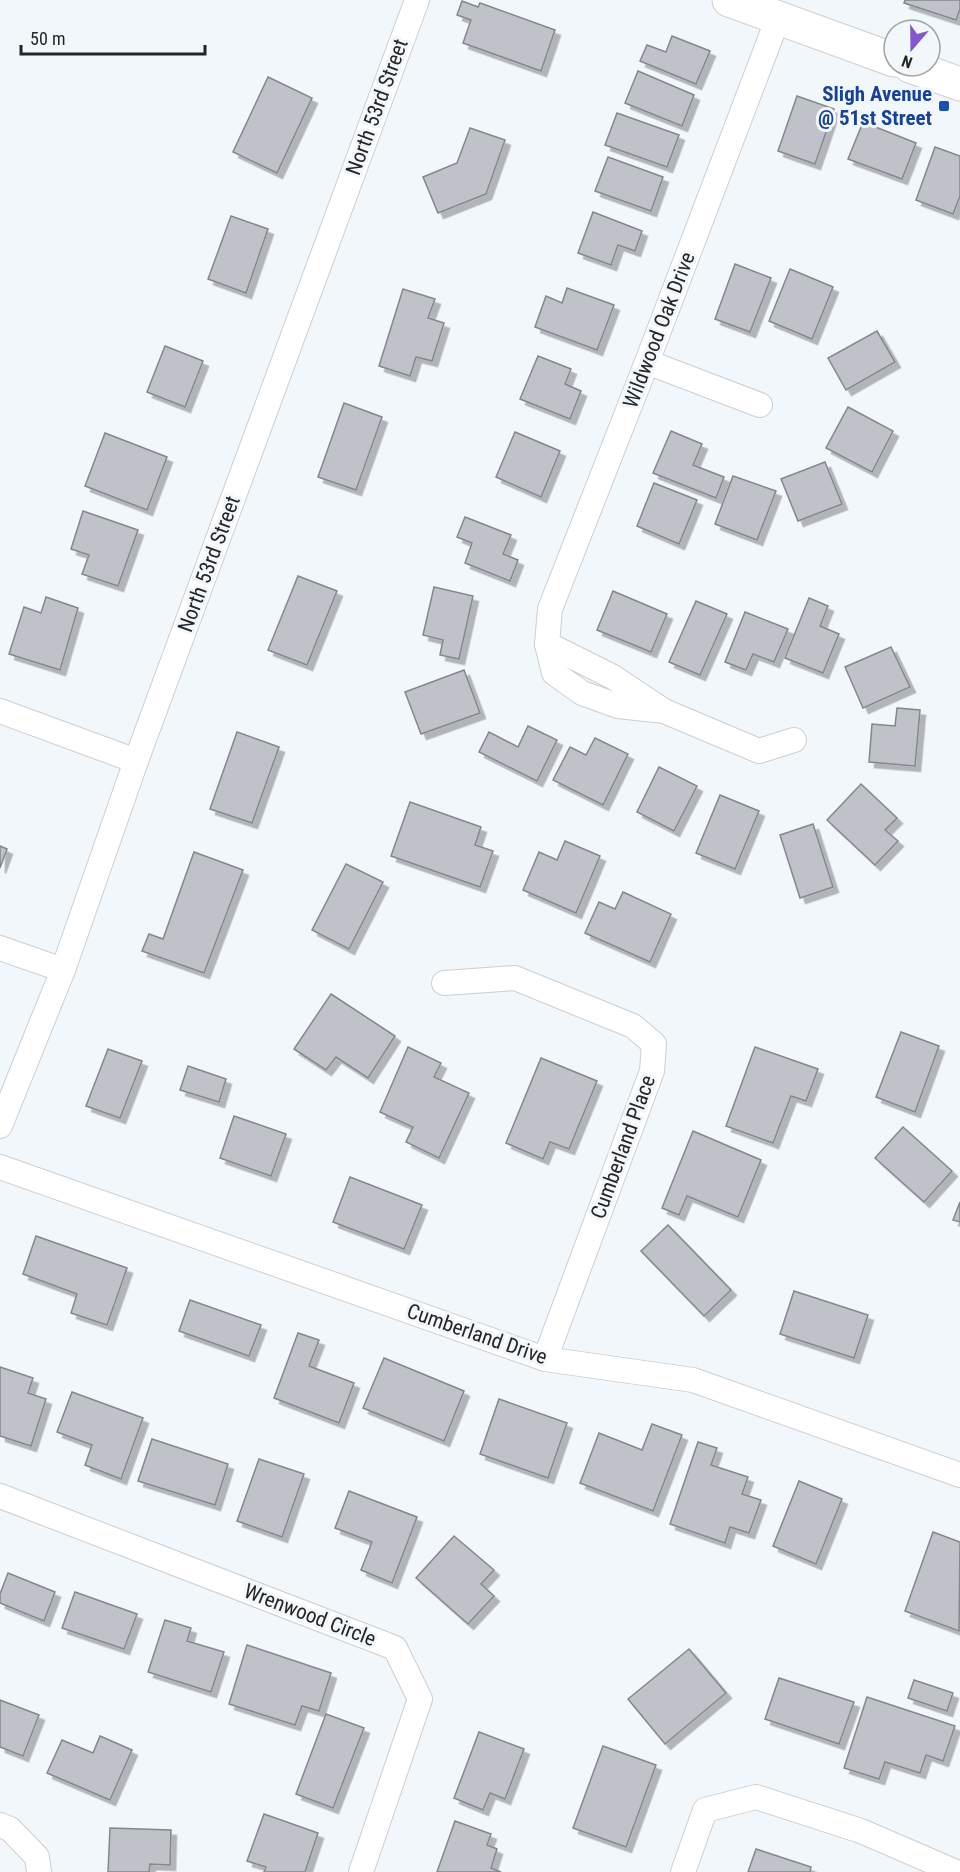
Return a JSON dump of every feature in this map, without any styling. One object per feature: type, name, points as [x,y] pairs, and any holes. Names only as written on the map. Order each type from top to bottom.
[{"type":"street","name":"North 53rd Street","points":[[0,1126],[63,970],[136,761],[417,0]]},
{"type":"street","points":[[729,0],[882,56]]},
{"type":"street","name":"Wildwood Oak Drive","points":[[778,18],[550,609],[547,644],[554,673],[582,693],[618,706],[663,711],[759,751],[794,740]]},
{"type":"street","points":[[942,78],[960,84]]},
{"type":"street","points":[[647,362],[760,405]]},
{"type":"street","points":[[0,711],[136,761]]},
{"type":"street","points":[[0,948],[63,970]]},
{"type":"street","name":"Cumberland Place","points":[[444,983],[515,978],[633,1026],[654,1044],[652,1071],[545,1359]]},
{"type":"street","name":"Cumberland Drive","points":[[0,1167],[545,1359],[693,1380],[960,1475]]},
{"type":"street","name":"Wrenwood Circle","points":[[0,1496],[395,1647],[420,1699],[361,1872]]},
{"type":"street","points":[[683,1872],[705,1810],[756,1797],[861,1831],[956,1872]]},
{"type":"street","points":[[0,1825],[10,1829],[37,1857],[39,1872]]},
{"type":"building","points":[[905,0],[960,0],[960,9],[956,20],[904,3]]},
{"type":"building","points":[[462,1],[478,7],[480,3],[555,30],[541,71],[463,43],[471,20],[457,15]]},
{"type":"building","points":[[672,36],[710,51],[696,84],[640,61],[647,45],[666,52]]},
{"type":"building","points":[[638,71],[694,95],[682,126],[625,103]]},
{"type":"building","points":[[268,77],[312,98],[277,173],[233,152]]},
{"type":"building","points":[[797,96],[834,109],[815,164],[778,151]]},
{"type":"building","points":[[617,113],[679,135],[667,167],[605,145]]},
{"type":"building","points":[[863,122],[916,143],[902,179],[848,159]]},
{"type":"building","points":[[470,128],[505,140],[486,194],[438,213],[423,177],[457,163]]},
{"type":"building","points":[[935,147],[960,156],[960,196],[953,214],[916,200]]},
{"type":"building","points":[[608,157],[663,177],[651,211],[595,191]]},
{"type":"building","points":[[593,212],[642,231],[635,251],[618,245],[611,265],[578,253]]},
{"type":"building","points":[[231,216],[268,229],[246,293],[208,279]]},
{"type":"building","points":[[735,264],[771,278],[750,332],[715,319]]},
{"type":"building","points":[[790,269],[833,287],[812,339],[769,321]]},
{"type":"building","points":[[567,288],[614,305],[597,350],[535,327],[546,296],[562,303]]},
{"type":"building","points":[[403,289],[435,299],[428,318],[444,323],[432,361],[416,357],[410,376],[379,366]]},
{"type":"building","points":[[877,331],[895,362],[846,390],[828,358]]},
{"type":"building","points":[[165,346],[203,361],[185,407],[147,392]]},
{"type":"building","points":[[538,356],[571,369],[565,384],[581,391],[570,419],[520,399]]},
{"type":"building","points":[[344,403],[382,417],[356,490],[318,477]]},
{"type":"building","points":[[848,407],[893,431],[872,472],[826,448]]},
{"type":"building","points":[[671,431],[702,444],[693,465],[724,477],[716,498],[653,473]]},
{"type":"building","points":[[515,432],[560,451],[541,497],[496,477]]},
{"type":"building","points":[[105,433],[167,457],[147,510],[85,486]]},
{"type":"building","points":[[825,462],[842,504],[798,521],[781,479]]},
{"type":"building","points":[[733,476],[776,491],[757,540],[715,524]]},
{"type":"building","points":[[654,483],[697,500],[679,544],[637,526]]},
{"type":"building","points":[[83,511],[138,530],[118,586],[82,574],[89,555],[71,549]]},
{"type":"building","points":[[465,517],[511,535],[503,554],[518,560],[510,581],[465,563],[472,543],[457,537]]},
{"type":"building","points":[[298,576],[337,591],[307,665],[268,650]]},
{"type":"building","points":[[434,587],[473,596],[459,659],[440,655],[443,640],[423,635]]},
{"type":"building","points":[[613,591],[667,614],[651,652],[597,630]]},
{"type":"building","points":[[46,597],[78,608],[60,670],[9,654],[24,607],[41,613]]},
{"type":"building","points":[[809,598],[828,606],[820,626],[839,634],[823,673],[785,658]]},
{"type":"building","points":[[696,601],[727,614],[700,675],[669,662]]},
{"type":"building","points":[[745,612],[788,629],[774,662],[753,654],[746,670],[725,662]]},
{"type":"building","points":[[891,647],[910,687],[863,708],[845,667]]},
{"type":"building","points":[[464,670],[480,713],[421,734],[405,692]]},
{"type":"building","points":[[897,708],[920,710],[915,766],[869,762],[872,724],[895,726]]},
{"type":"building","points":[[528,726],[557,740],[537,781],[479,752],[489,732],[518,747]]},
{"type":"building","points":[[237,732],[279,747],[252,823],[210,809]]},
{"type":"building","points":[[595,738],[628,754],[603,805],[553,780],[570,747],[586,755]]},
{"type":"building","points":[[659,767],[697,786],[674,831],[637,812]]},
{"type":"building","points":[[861,784],[897,818],[885,830],[898,841],[875,865],[827,820]]},
{"type":"building","points":[[720,795],[759,811],[735,869],[696,853]]},
{"type":"building","points":[[410,802],[481,827],[475,845],[493,851],[480,887],[391,856]]},
{"type":"building","points":[[813,824],[833,887],[800,898],[780,835]]},
{"type":"building","points":[[565,841],[600,856],[576,913],[523,890],[539,852],[557,860]]},
{"type":"building","points":[[0,846],[7,849],[0,868]]},
{"type":"building","points":[[194,852],[243,870],[204,973],[142,951],[149,934],[163,939]]},
{"type":"building","points":[[346,864],[383,882],[349,949],[312,930]]},
{"type":"building","points":[[623,892],[671,914],[650,962],[585,933],[599,902],[615,909]]},
{"type":"building","points":[[331,994],[395,1036],[368,1078],[336,1057],[326,1070],[294,1049]]},
{"type":"building","points":[[901,1032],[939,1046],[915,1112],[876,1097]]},
{"type":"building","points":[[408,1047],[441,1063],[434,1077],[469,1093],[439,1158],[406,1142],[413,1127],[380,1112]]},
{"type":"building","points":[[755,1047],[818,1069],[806,1101],[791,1096],[773,1143],[726,1126]]},
{"type":"building","points":[[108,1049],[142,1061],[120,1118],[86,1106]]},
{"type":"building","points":[[541,1058],[597,1081],[569,1149],[550,1142],[543,1159],[506,1143]]},
{"type":"building","points":[[188,1066],[226,1079],[219,1102],[180,1090]]},
{"type":"building","points":[[234,1116],[286,1134],[271,1176],[220,1158]]},
{"type":"building","points":[[903,1127],[952,1171],[924,1202],[875,1158]]},
{"type":"building","points":[[693,1131],[761,1160],[738,1217],[687,1196],[679,1215],[662,1208]]},
{"type":"building","points":[[350,1177],[422,1205],[404,1249],[333,1222]]},
{"type":"building","points":[[960,1202],[960,1222],[953,1220]]},
{"type":"building","points":[[668,1225],[731,1290],[704,1316],[641,1251]]},
{"type":"building","points":[[36,1236],[127,1268],[107,1325],[71,1313],[77,1294],[23,1274]]},
{"type":"building","points":[[794,1291],[868,1315],[854,1358],[780,1334]]},
{"type":"building","points":[[190,1300],[261,1325],[249,1356],[179,1331]]},
{"type":"building","points":[[298,1333],[319,1340],[309,1366],[354,1383],[339,1423],[274,1398]]},
{"type":"building","points":[[384,1358],[464,1391],[444,1441],[363,1408]]},
{"type":"building","points":[[0,1367],[33,1378],[28,1393],[46,1399],[31,1446],[0,1436]]},
{"type":"building","points":[[72,1392],[143,1418],[121,1479],[85,1465],[92,1445],[57,1432]]},
{"type":"building","points":[[499,1399],[567,1423],[548,1478],[480,1454]]},
{"type":"building","points":[[652,1424],[682,1435],[653,1511],[580,1483],[599,1433],[642,1450]]},
{"type":"building","points":[[152,1439],[228,1464],[215,1505],[138,1481]]},
{"type":"building","points":[[698,1442],[717,1448],[711,1465],[748,1477],[742,1494],[761,1500],[749,1533],[730,1527],[725,1543],[670,1524]]},
{"type":"building","points":[[259,1459],[304,1474],[282,1537],[237,1521]]},
{"type":"building","points":[[799,1481],[842,1499],[816,1564],[773,1546]]},
{"type":"building","points":[[349,1491],[417,1517],[392,1583],[361,1570],[372,1542],[335,1528]]},
{"type":"building","points":[[933,1532],[960,1542],[959,1631],[905,1611]]},
{"type":"building","points":[[454,1536],[494,1570],[481,1584],[494,1596],[468,1624],[416,1578]]},
{"type":"building","points":[[8,1573],[55,1592],[44,1621],[0,1603],[0,1594]]},
{"type":"building","points":[[75,1592],[137,1614],[124,1649],[62,1628]]},
{"type":"building","points":[[165,1620],[191,1628],[187,1641],[224,1652],[211,1692],[148,1672]]},
{"type":"building","points":[[247,1645],[331,1673],[319,1711],[302,1706],[295,1725],[229,1704]]},
{"type":"building","points":[[689,1649],[726,1693],[665,1744],[628,1699]]},
{"type":"building","points":[[779,1678],[854,1702],[839,1744],[765,1719]]},
{"type":"building","points":[[914,1680],[953,1693],[947,1711],[908,1698]]},
{"type":"building","points":[[867,1697],[955,1726],[943,1761],[926,1755],[920,1773],[885,1762],[879,1779],[844,1768]]},
{"type":"building","points":[[0,1700],[39,1715],[23,1756],[0,1747]]},
{"type":"building","points":[[326,1714],[364,1728],[333,1808],[296,1794]]},
{"type":"building","points":[[479,1732],[524,1749],[505,1799],[490,1793],[483,1810],[454,1798]]},
{"type":"building","points":[[100,1736],[132,1750],[110,1800],[47,1773],[62,1740],[93,1753]]},
{"type":"building","points":[[603,1746],[656,1765],[626,1847],[573,1828]]},
{"type":"building","points":[[264,1814],[318,1833],[305,1872],[264,1872],[266,1867],[247,1861]]},
{"type":"building","points":[[455,1821],[491,1834],[487,1845],[497,1849],[491,1868],[501,1872],[437,1872]]},
{"type":"building","points":[[110,1828],[171,1830],[170,1865],[150,1864],[149,1872],[108,1872]]},
{"type":"building","points":[[756,1849],[811,1867],[810,1872],[748,1872]]},
{"type":"place","name":"Sligh Avenue @ 51st Street","points":[[944,106]]}]
